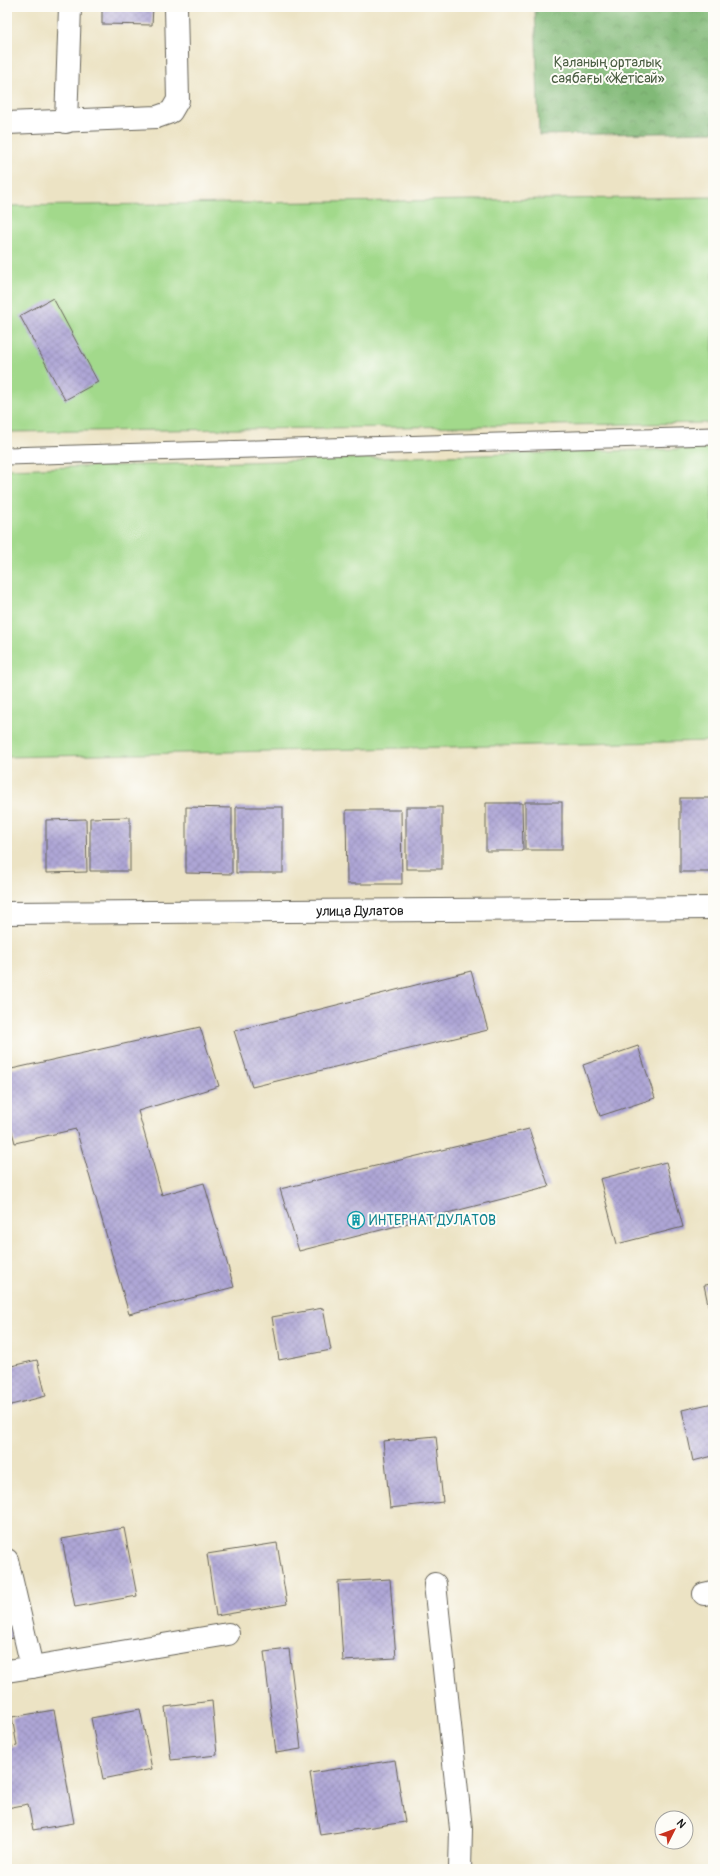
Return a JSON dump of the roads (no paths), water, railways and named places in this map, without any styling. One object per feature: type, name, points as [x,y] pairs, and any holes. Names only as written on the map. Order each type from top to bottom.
[{"type":"street","points":[[66,122],[70,7]]},
{"type":"street","points":[[7,124],[157,117],[171,112],[178,100],[176,7]]},
{"type":"street","name":"улица Дулатов","points":[[7,913],[713,908]]},
{"type":"street","points":[[7,1560],[32,1668]]},
{"type":"street","points":[[435,1584],[462,1829],[460,1869]]},
{"type":"street","points":[[7,1671],[228,1634]]},
{"type":"lane","points":[[7,456],[713,436]]},
{"type":"place","name":"ИНТЕРНАТ ДУЛАТОВ","points":[[356,1220]]},
{"type":"park label","name":"Қаланың орталық саябағы «Жетісай»","points":[[608,70]]}]
